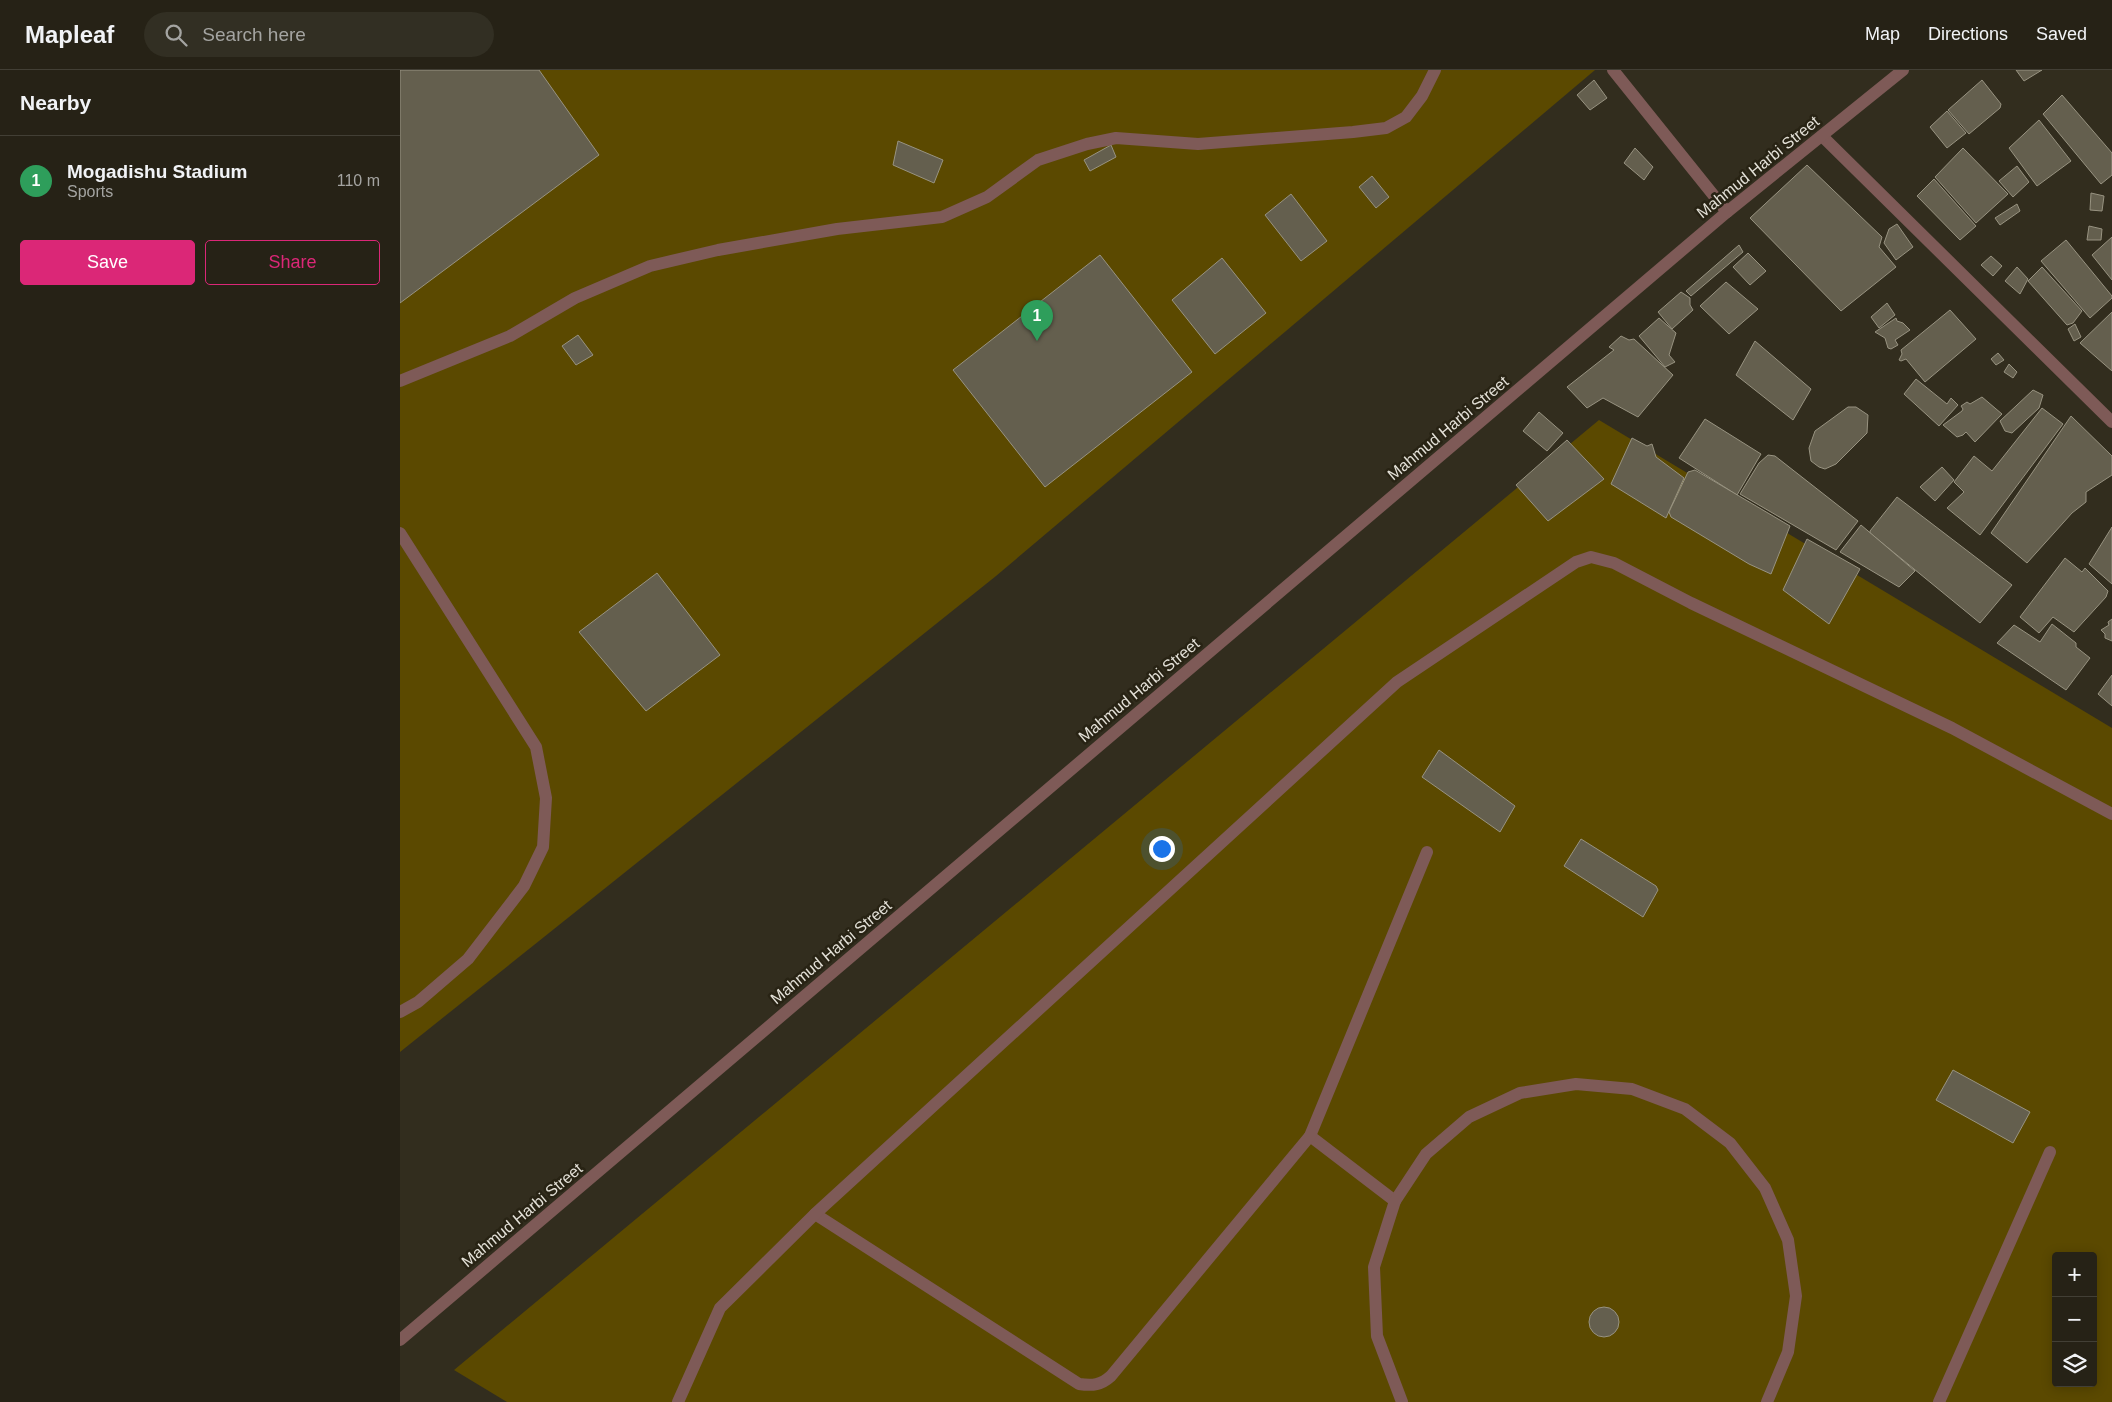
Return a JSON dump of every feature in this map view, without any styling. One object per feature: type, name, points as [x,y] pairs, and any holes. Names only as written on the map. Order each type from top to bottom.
[{"type":"street","points":[[400,381],[510,336],[575,298],[650,266],[718,250],[837,229],[942,217],[987,197],[1038,160],[1087,144],[1116,138],[1198,144],[1386,128],[1406,117],[1422,96],[1435,70]]},
{"type":"street","points":[[1614,70],[1727,212]]},
{"type":"street","name":"Mahmud Harbi Street","points":[[400,1340],[1727,212],[1903,70]]},
{"type":"street","points":[[1822,136],[2112,422]]},
{"type":"street","points":[[400,533],[536,747],[546,798],[543,847],[524,886],[468,959],[418,1002],[400,1012]]},
{"type":"street","points":[[678,1402],[720,1308],[815,1214],[1397,682],[1576,562],[1591,557],[1614,563],[1690,603],[1952,728],[2112,814]]},
{"type":"street","points":[[815,1214],[1079,1384],[1092,1386],[1104,1383],[1310,1136],[1427,852]]},
{"type":"street","points":[[1401,1402],[1377,1336],[1374,1267],[1395,1201],[1426,1154],[1469,1117],[1520,1093],[1576,1084],[1632,1089],[1685,1110],[1730,1143],[1765,1188],[1788,1240],[1796,1296],[1788,1352],[1767,1402]]},
{"type":"street","points":[[1310,1136],[1395,1201]]},
{"type":"street","points":[[1939,1402],[2050,1152]]},
{"type":"shaded area","points":[[400,70],[1595,70],[996,576],[400,1052]]},
{"type":"shaded area","points":[[1599,420],[2112,728],[2112,1402],[507,1402],[454,1370]]},
{"type":"building","points":[[400,70],[539,70],[599,155],[400,303]]},
{"type":"building","points":[[2016,70],[2042,70],[2024,81]]},
{"type":"building","points":[[1594,80],[1607,98],[1590,110],[1577,95]]},
{"type":"building","points":[[1982,80],[2001,104],[2000,108],[1969,134],[1948,110]]},
{"type":"building","points":[[2062,95],[2112,153],[2112,175],[2101,184],[2043,114]]},
{"type":"building","points":[[1947,111],[1966,133],[1947,148],[1930,127]]},
{"type":"building","points":[[2039,120],[2071,161],[2037,186],[2009,148]]},
{"type":"building","points":[[898,141],[943,160],[934,183],[893,165]]},
{"type":"building","points":[[1111,145],[1116,157],[1090,171],[1084,160]]},
{"type":"building","points":[[1635,148],[1653,167],[1644,180],[1624,163]]},
{"type":"building","points":[[1963,148],[2008,194],[1976,223],[1935,177]]},
{"type":"building","points":[[1807,165],[1882,237],[1879,247],[1896,267],[1841,311],[1750,218]]},
{"type":"building","points":[[2017,166],[2029,182],[2013,197],[1999,181]]},
{"type":"building","points":[[1372,176],[1389,197],[1376,208],[1359,187]]},
{"type":"building","points":[[1934,179],[1976,226],[1960,240],[1917,196]]},
{"type":"building","points":[[2091,193],[2104,196],[2102,211],[2090,210]]},
{"type":"building","points":[[1291,194],[1327,241],[1301,261],[1265,215]]},
{"type":"building","points":[[2017,204],[2020,211],[2000,225],[1995,218]]},
{"type":"building","points":[[1897,224],[1913,247],[1896,260],[1884,243],[1889,229]]},
{"type":"building","points":[[2089,226],[2102,229],[2101,240],[2087,240]]},
{"type":"building","points":[[2112,237],[2112,280],[2092,255]]},
{"type":"building","points":[[2066,240],[2112,296],[2090,318],[2041,261]]},
{"type":"building","points":[[1739,245],[1743,252],[1691,296],[1686,291]]},
{"type":"building","points":[[1748,253],[1766,271],[1750,285],[1733,267]]},
{"type":"building","points":[[1100,255],[1192,372],[1045,487],[953,370]]},
{"type":"building","points":[[1991,256],[2002,266],[1993,276],[1981,265]]},
{"type":"building","points":[[1222,258],[1266,313],[1215,354],[1172,300]]},
{"type":"building","points":[[2017,267],[2028,279],[2020,294],[2005,281]]},
{"type":"building","points":[[2042,267],[2082,311],[2073,323],[2067,325],[2028,281]]},
{"type":"building","points":[[1726,282],[1758,309],[1729,334],[1700,306]]},
{"type":"building","points":[[1681,292],[1690,298],[1690,305],[1693,310],[1672,329],[1658,312]]},
{"type":"building","points":[[1887,303],[1895,315],[1879,328],[1871,317]]},
{"type":"building","points":[[1950,310],[1976,339],[1925,382],[1906,359],[1899,360],[1902,354],[1901,350]]},
{"type":"building","points":[[2112,312],[2112,371],[2080,343]]},
{"type":"building","points":[[1659,318],[1676,333],[1669,355],[1675,362],[1665,367],[1639,336]]},
{"type":"building","points":[[1896,318],[1897,321],[1903,323],[1910,330],[1895,340],[1898,345],[1891,349],[1888,348],[1885,338],[1875,332]]},
{"type":"building","points":[[2075,324],[2081,337],[2074,341],[2068,329]]},
{"type":"building","points":[[578,335],[593,355],[576,365],[562,346]]},
{"type":"building","points":[[1621,336],[1629,340],[1634,339],[1673,375],[1638,417],[1603,398],[1587,408],[1567,387],[1614,350],[1609,347]]},
{"type":"building","points":[[1755,341],[1811,389],[1793,420],[1736,375]]},
{"type":"building","points":[[1998,353],[2004,360],[1996,365],[1991,359]]},
{"type":"building","points":[[2009,364],[2017,372],[2013,378],[2004,372]]},
{"type":"building","points":[[1916,379],[1947,404],[1951,398],[1958,405],[1939,426],[1904,394]]},
{"type":"building","points":[[2033,390],[2043,395],[2039,408],[2012,433],[2005,431],[2000,421]]},
{"type":"building","points":[[1982,397],[2002,414],[1975,442],[1966,432],[1957,437],[1943,425],[1962,411],[1961,406],[1967,402],[1970,404]]},
{"type":"building","points":[[1848,407],[1856,407],[1868,415],[1867,433],[1836,464],[1825,469],[1819,467],[1811,461],[1809,448],[1815,431]]},
{"type":"building","points":[[2042,408],[2063,424],[1980,535],[1947,508],[1964,492],[1954,482],[1974,456],[1992,471]]},
{"type":"building","points":[[1539,412],[1563,433],[1547,451],[1523,431]]},
{"type":"building","points":[[2071,416],[2112,456],[2112,475],[2086,492],[2086,502],[2072,513],[2027,563],[1991,533]]},
{"type":"building","points":[[1705,419],[1761,454],[1737,495],[1679,458]]},
{"type":"building","points":[[1632,438],[1647,446],[1652,444],[1656,457],[1684,478],[1666,518],[1611,484]]},
{"type":"building","points":[[1567,440],[1604,479],[1548,521],[1516,485]]},
{"type":"building","points":[[1768,455],[1775,456],[1858,521],[1836,550],[1740,494],[1759,463]]},
{"type":"building","points":[[1942,467],[1954,480],[1935,501],[1920,487]]},
{"type":"building","points":[[1695,470],[1790,526],[1771,574],[1749,564],[1671,517],[1669,512],[1688,472]]},
{"type":"building","points":[[1897,497],[2012,585],[1980,623],[1870,533]]},
{"type":"building","points":[[1861,525],[1915,571],[1899,587],[1840,552]]},
{"type":"building","points":[[2112,527],[2112,584],[2089,564]]},
{"type":"building","points":[[1807,539],[1860,569],[1829,624],[1783,590]]},
{"type":"building","points":[[2065,558],[2082,572],[2085,568],[2108,591],[2106,597],[2074,632],[2053,617],[2039,633],[2020,617]]},
{"type":"building","points":[[657,573],[720,655],[646,711],[579,632]]},
{"type":"building","points":[[2112,619],[2112,641],[2105,638],[2105,634],[2101,630],[2109,625],[2108,622]]},
{"type":"building","points":[[2052,624],[2076,643],[2076,647],[2090,658],[2066,690],[1997,643],[2014,625],[2040,642]]},
{"type":"building","points":[[2112,675],[2112,706],[2098,694]]},
{"type":"building","points":[[1439,750],[1515,806],[1500,832],[1422,777]]},
{"type":"building","points":[[1581,839],[1656,886],[1658,890],[1643,917],[1564,866]]},
{"type":"building","points":[[1953,1070],[2030,1112],[2013,1143],[1936,1100]]},
{"type":"building","points":[[1604,1307],[1615,1311],[1619,1322],[1615,1333],[1604,1337],[1593,1333],[1589,1322],[1593,1311]]},
{"type":"place","name":"Mogadishu Stadium","points":[[1037,341]]}]
